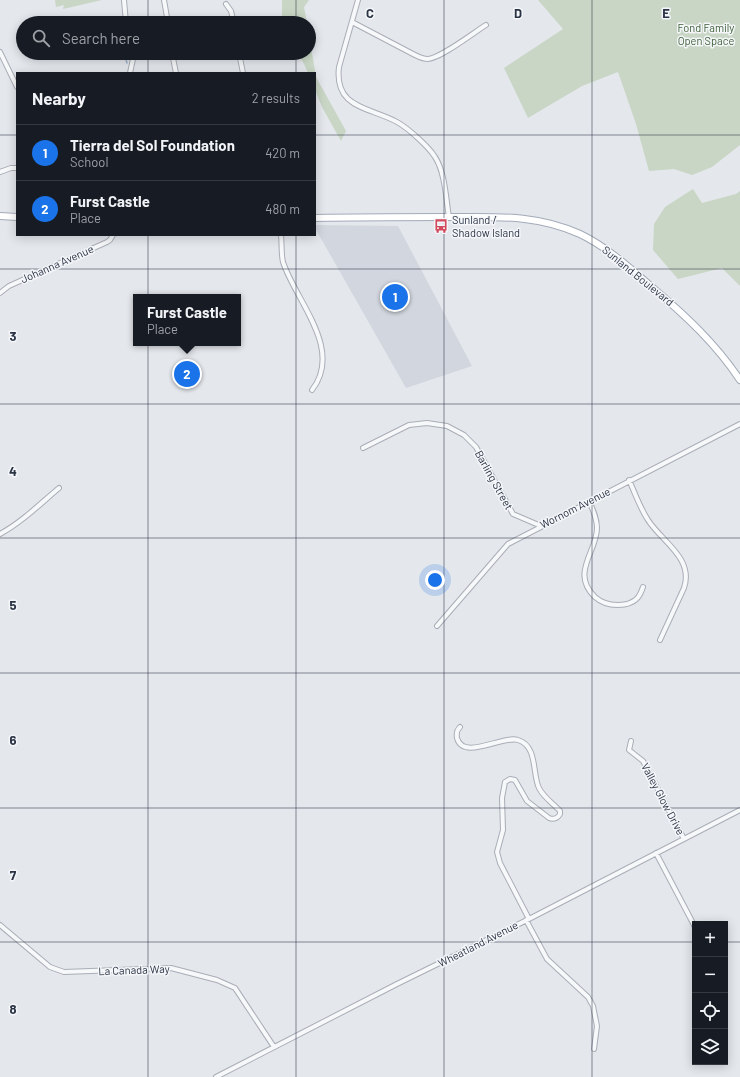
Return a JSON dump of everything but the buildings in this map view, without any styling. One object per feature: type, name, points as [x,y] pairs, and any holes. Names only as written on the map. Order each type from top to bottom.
[{"type":"main road","points":[[0,216],[16,217]]},
{"type":"main road","name":"Sunland Boulevard","points":[[316,218],[502,217],[526,218],[556,225],[588,238],[604,248],[680,311],[716,348],[740,380]]},
{"type":"street","points":[[124,0],[125,16]]},
{"type":"street","points":[[164,0],[167,16]]},
{"type":"street","points":[[358,0],[339,67],[338,75],[342,90],[346,97],[356,105],[398,123],[412,134],[434,156],[441,170],[449,217]]},
{"type":"street","points":[[226,4],[232,11],[233,16]]},
{"type":"street","points":[[352,22],[413,54],[428,59],[447,50],[486,25]]},
{"type":"street","points":[[0,52],[16,84]]},
{"type":"street","points":[[130,72],[133,60]]},
{"type":"street","points":[[173,60],[176,72]]},
{"type":"street","points":[[240,60],[243,72]]},
{"type":"street","points":[[0,172],[16,168]]},
{"type":"street","name":"Johanna Avenue","points":[[0,293],[9,286],[107,242],[112,236]]},
{"type":"street","points":[[281,236],[283,262],[316,327],[320,343],[322,353],[321,369],[317,383],[312,390]]},
{"type":"street","name":"Barling Street","points":[[363,448],[409,425],[436,423],[453,428],[464,435],[476,447],[513,514],[541,526]]},
{"type":"street","name":"Wornom Avenue","points":[[437,626],[508,544],[629,480],[740,424]]},
{"type":"street","points":[[629,480],[648,520],[677,552],[686,574],[684,588],[660,640]]},
{"type":"street","points":[[0,534],[16,524],[59,488]]},
{"type":"street","points":[[589,502],[595,514],[597,529],[595,540],[584,567],[588,588],[597,599],[611,605],[620,605],[636,600],[639,597],[643,587]]},
{"type":"street","points":[[460,727],[457,731],[457,739],[463,746],[470,748],[479,748],[495,742],[510,739],[522,742],[533,757],[540,789],[545,797],[560,811],[557,818],[549,818],[528,801],[515,780],[510,779],[505,782],[502,798],[503,830],[497,849],[497,855],[547,959],[588,997],[593,1006],[597,1026],[594,1049]]},
{"type":"street","name":"Valley Glow Drive","points":[[630,741],[629,750],[643,761],[684,839]]},
{"type":"street","name":"Wheatland Avenue","points":[[216,1077],[397,984],[528,920],[740,810]]},
{"type":"street","points":[[656,853],[692,921]]},
{"type":"street","name":"La Canada Way","points":[[0,925],[50,967],[64,972],[70,973],[171,968],[217,980],[234,988],[274,1047]]},
{"type":"shaded area","points":[[316,225],[398,226],[472,366],[406,388],[316,230]]},
{"type":"green space","points":[[55,0],[102,0],[63,9],[64,5],[56,7]]},
{"type":"green space","points":[[282,0],[309,0],[304,7],[306,16],[282,16]]},
{"type":"green space","name":"Fond Family Open Space","points":[[538,0],[740,0],[740,145],[712,167],[692,175],[674,169],[649,171],[636,124],[618,72],[582,86],[528,118],[504,68],[563,29]]},
{"type":"green space","points":[[301,60],[313,60],[315,72],[308,72]]},
{"type":"green space","points":[[316,77],[346,131],[341,141],[322,107],[316,92]]},
{"type":"green space","points":[[693,189],[702,203],[736,194],[740,191],[740,286],[722,268],[678,279],[653,250],[654,224],[665,207]]},
{"type":"place","name":"Sunland / Shadow Island","points":[[441,226]]},
{"type":"place","name":"Tierra del Sol Foundation","points":[[395,297]]},
{"type":"place","name":"Furst Castle","points":[[187,374]]}]
